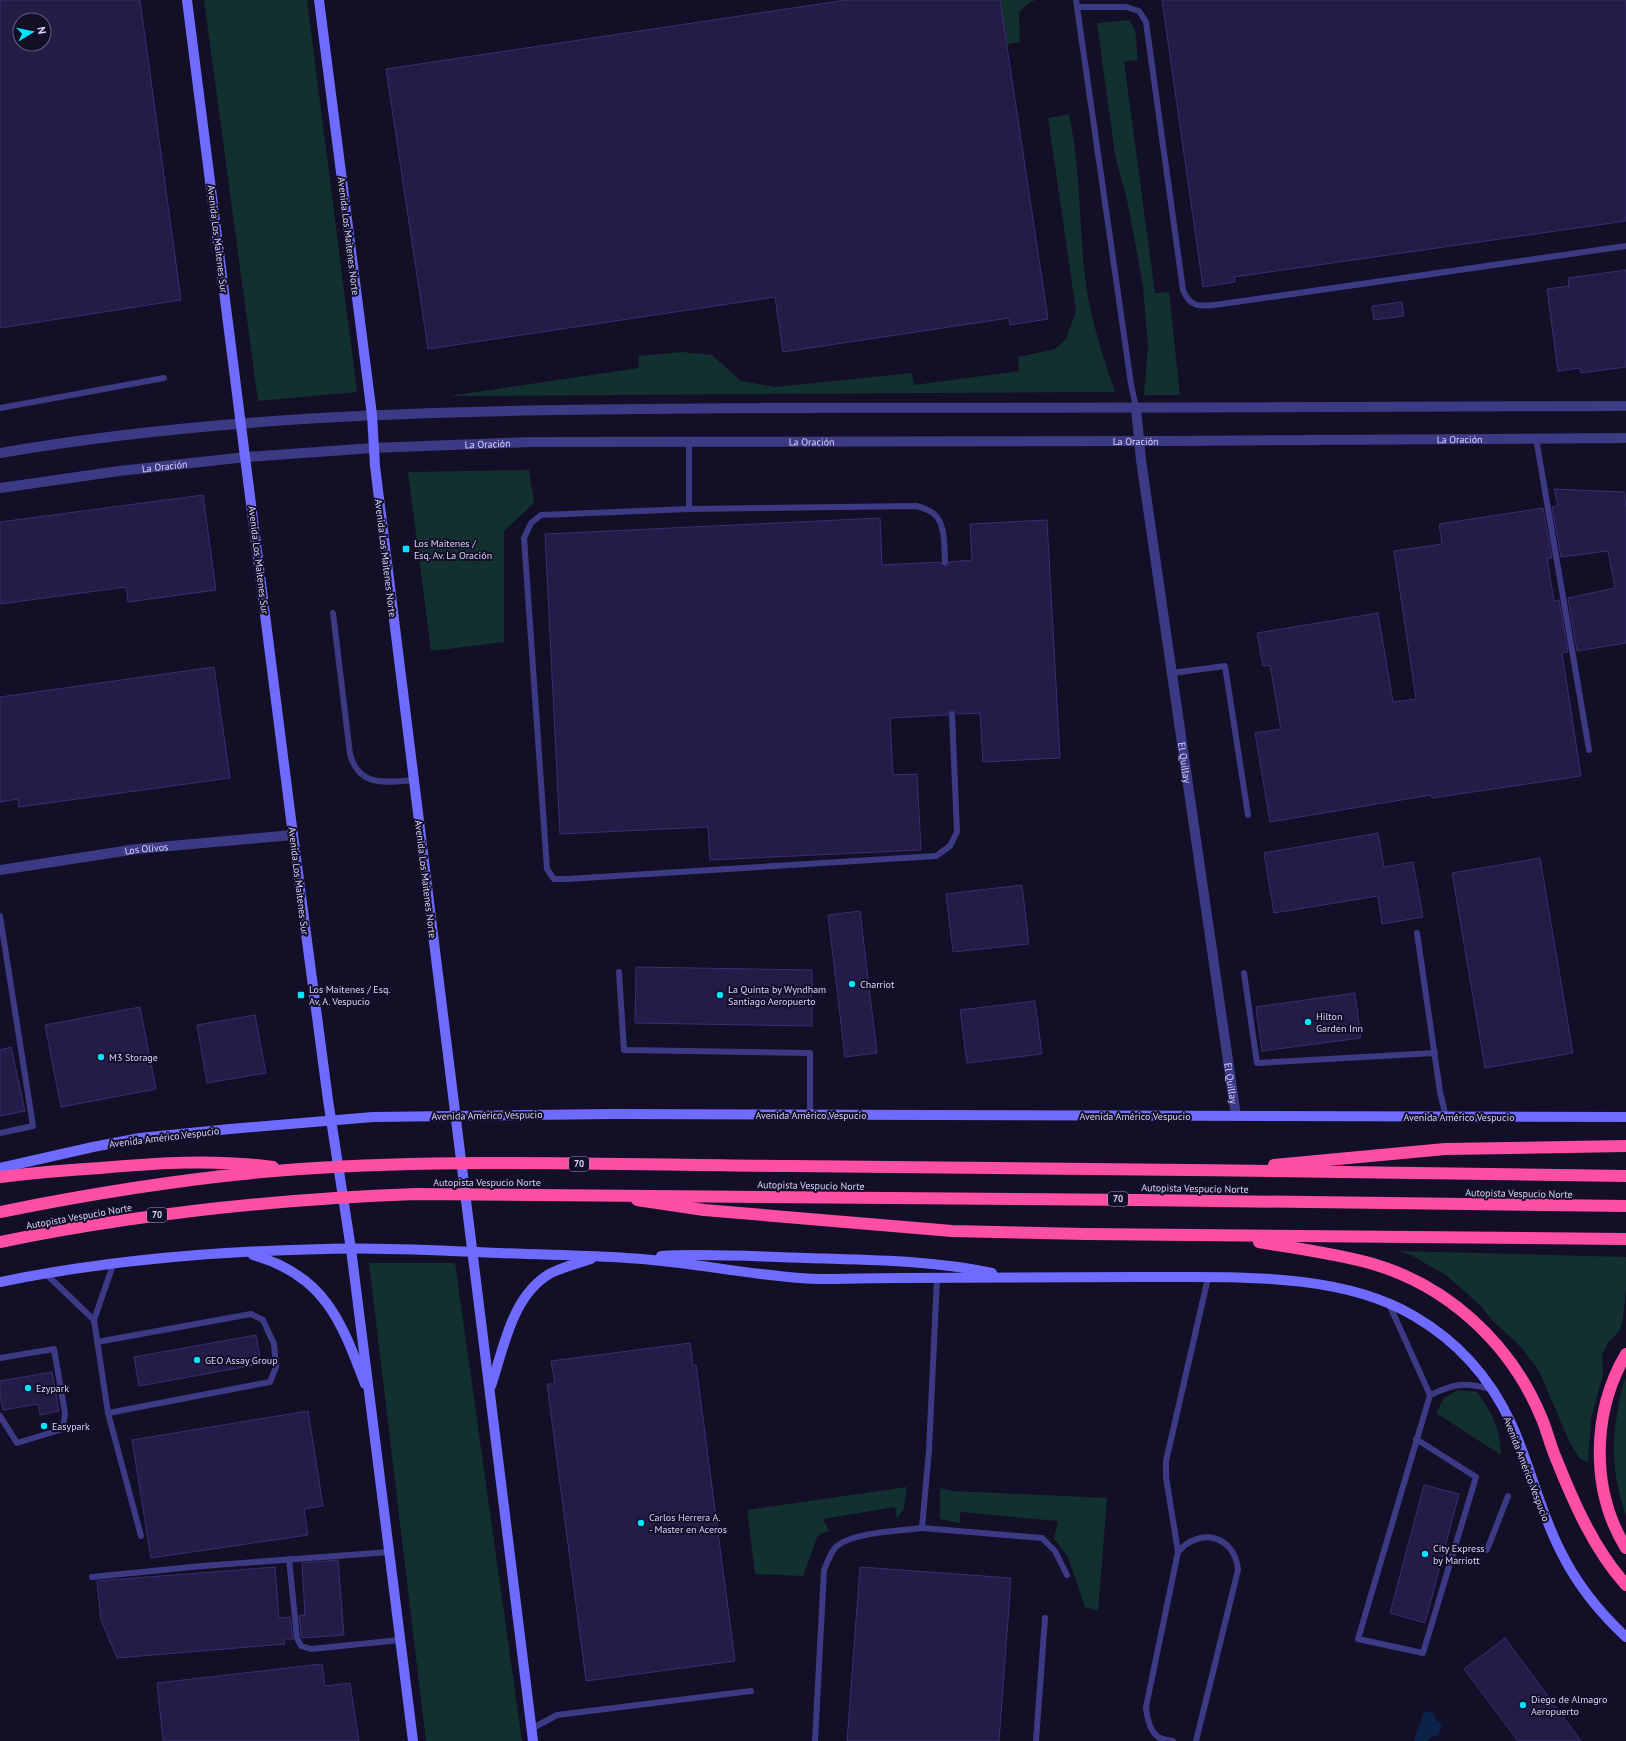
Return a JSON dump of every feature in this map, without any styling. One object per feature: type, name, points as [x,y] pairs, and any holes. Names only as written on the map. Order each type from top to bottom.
[{"type":"highway","points":[[1211,1171],[1445,1149],[1626,1146]]},
{"type":"highway","points":[[0,1177],[179,1162],[259,1165],[294,1170]]},
{"type":"highway","name":"Autopista Vespucio Norte","points":[[0,1212],[156,1185],[314,1168],[508,1164],[1626,1176]]},
{"type":"highway","name":"Autopista Vespucio Norte","points":[[0,1242],[139,1218],[216,1208],[315,1199],[416,1194],[1626,1206]]},
{"type":"highway","points":[[610,1195],[652,1204],[704,1210],[925,1229],[1086,1234],[1226,1236],[1626,1239]]},
{"type":"highway","points":[[1226,1236],[1366,1262],[1390,1270],[1436,1292],[1474,1321],[1505,1353],[1530,1390],[1543,1420],[1555,1455],[1582,1517],[1597,1547],[1612,1569],[1626,1585]]},
{"type":"highway","points":[[1626,1354],[1612,1382],[1606,1401],[1600,1440],[1601,1468],[1606,1503],[1613,1523],[1626,1548]]},
{"type":"street","name":"Avenida Los Maitenes Sur","points":[[187,0],[242,422],[293,834],[331,1120],[351,1249],[371,1399]]},
{"type":"street","name":"Avenida Los Maitenes Norte","points":[[319,0],[372,415],[373,448],[490,1390],[530,1729],[533,1741]]},
{"type":"street","points":[[0,453],[135,434],[242,422],[460,411],[628,409],[1626,406]]},
{"type":"street","name":"El Quillay","points":[[1136,408],[1139,441],[1236,1116]]},
{"type":"street","name":"La Oración","points":[[0,488],[119,471],[246,456],[373,448],[532,442],[1139,441],[1626,438]]},
{"type":"street","name":"Los Olivos","points":[[0,870],[137,849],[293,834]]},
{"type":"street","name":"Avenida Américo Vespucio","points":[[0,1168],[140,1138],[331,1120],[456,1115],[1626,1117]]},
{"type":"street","name":"Avenida Américo Vespucio","points":[[0,1282],[114,1262],[161,1257],[243,1252],[351,1249],[633,1258],[789,1277],[842,1279],[1011,1277],[1208,1278],[1276,1280],[1323,1285],[1362,1294],[1388,1303],[1413,1315],[1448,1340],[1479,1372],[1492,1390],[1512,1426],[1552,1535],[1569,1568],[1590,1598],[1626,1637]]},
{"type":"street","points":[[243,1252],[278,1263],[295,1272],[314,1288],[332,1311],[345,1334],[371,1399],[413,1741]]},
{"type":"street","points":[[490,1390],[509,1328],[522,1302],[541,1281],[551,1274],[599,1256]]},
{"type":"street","name":"Avenida Américo Vespucio","points":[[633,1258],[673,1256],[748,1256],[855,1260],[958,1267],[1011,1277]]},
{"type":"lane","points":[[1076,0],[1131,384],[1136,408]]},
{"type":"lane","points":[[1077,7],[1126,6],[1139,11],[1146,22],[1183,290],[1187,300],[1196,305],[1222,304],[1626,246]]},
{"type":"lane","points":[[0,408],[164,378]]},
{"type":"lane","points":[[1536,438],[1589,750]]},
{"type":"lane","points":[[689,442],[689,509]]},
{"type":"lane","points":[[945,562],[944,538],[939,521],[934,513],[917,506],[689,509],[541,515],[531,523],[524,538],[547,869],[554,879],[575,879],[936,856],[950,846],[957,832],[952,714]]},
{"type":"lane","points":[[333,613],[350,754],[355,767],[366,778],[374,781],[385,782],[414,780]]},
{"type":"lane","points":[[1172,673],[1225,666],[1248,815]]},
{"type":"lane","points":[[0,916],[3,951],[33,1126],[0,1133]]},
{"type":"lane","points":[[1417,933],[1440,1092],[1446,1116]]},
{"type":"lane","points":[[619,972],[624,1050],[810,1053],[810,1115]]},
{"type":"lane","points":[[1244,973],[1257,1063],[1435,1053]]},
{"type":"lane","points":[[114,1262],[94,1320],[108,1413],[141,1536]]},
{"type":"lane","points":[[45,1273],[94,1320]]},
{"type":"lane","points":[[922,1528],[929,1450],[937,1278]]},
{"type":"lane","points":[[1173,1741],[1160,1738],[1155,1733],[1148,1720],[1146,1707],[1178,1552],[1166,1477],[1166,1461],[1208,1278]]},
{"type":"lane","points":[[1388,1303],[1430,1395],[1416,1439],[1358,1639],[1423,1653],[1476,1477],[1416,1439]]},
{"type":"lane","points":[[97,1342],[251,1314],[263,1320],[274,1344],[276,1367],[270,1382],[108,1413]]},
{"type":"lane","points":[[0,1358],[54,1349],[65,1413],[63,1429],[17,1443],[0,1416]]},
{"type":"lane","points":[[1430,1395],[1450,1386],[1459,1384],[1481,1386],[1492,1390]]},
{"type":"lane","points":[[1487,1550],[1508,1496]]},
{"type":"lane","points":[[815,1741],[824,1570],[835,1548],[844,1542],[856,1536],[922,1528],[1042,1538],[1055,1551],[1066,1575]]},
{"type":"lane","points":[[1178,1552],[1190,1541],[1206,1537],[1214,1538],[1228,1546],[1234,1553],[1238,1570],[1196,1741]]},
{"type":"lane","points":[[92,1577],[202,1566],[390,1552]]},
{"type":"lane","points":[[288,1559],[297,1638],[301,1646],[311,1649],[400,1640]]},
{"type":"lane","points":[[1036,1741],[1045,1618]]},
{"type":"lane","points":[[530,1729],[557,1715],[751,1691]]},
{"type":"green space","points":[[204,0],[307,0],[357,392],[258,401]]},
{"type":"green space","points":[[1000,0],[1036,0],[1030,2],[1019,12],[1020,42],[1007,44]]},
{"type":"green space","points":[[1129,20],[1135,29],[1138,60],[1124,61],[1155,293],[1169,292],[1180,395],[1144,395],[1148,346],[1143,286],[1128,204],[1115,155],[1097,23]]},
{"type":"green space","points":[[1069,114],[1073,133],[1077,172],[1086,284],[1096,331],[1115,392],[449,396],[639,368],[638,356],[682,352],[712,355],[741,381],[775,387],[912,373],[914,385],[1019,371],[1018,357],[1055,349],[1066,339],[1076,311],[1048,118]]},
{"type":"green space","points":[[529,470],[534,503],[504,531],[504,642],[431,651],[408,472]]},
{"type":"green space","points":[[1399,1251],[1626,1257],[1626,1288],[1623,1318],[1620,1330],[1608,1343],[1602,1355],[1603,1374],[1591,1419],[1588,1462],[1580,1459],[1570,1443],[1539,1371],[1521,1347],[1491,1319],[1480,1305],[1447,1276],[1411,1255]]},
{"type":"green space","points":[[369,1263],[455,1263],[522,1741],[426,1741]]},
{"type":"green space","points":[[1626,1378],[1626,1516],[1618,1488],[1614,1462],[1614,1437],[1618,1408]]},
{"type":"green space","points":[[1458,1390],[1477,1392],[1483,1400],[1495,1422],[1499,1436],[1501,1455],[1436,1413],[1444,1398]]},
{"type":"green space","points":[[907,1487],[904,1508],[897,1519],[895,1507],[823,1519],[829,1531],[818,1535],[803,1576],[755,1574],[747,1510]]},
{"type":"green space","points":[[940,1488],[953,1491],[1107,1498],[1098,1611],[1085,1607],[1068,1557],[1054,1539],[1058,1521],[960,1512],[960,1523],[940,1519]]},
{"type":"water","points":[[1424,1711],[1434,1713],[1437,1722],[1442,1724],[1439,1735],[1432,1737],[1427,1741],[1414,1741]]},
{"type":"building","points":[[0,0],[140,0],[181,300],[0,328]]},
{"type":"building","points":[[846,0],[1000,0],[1048,319],[1010,325],[1009,318],[783,352],[775,297],[428,349],[386,69]]},
{"type":"building","points":[[1162,0],[1626,0],[1626,221],[1234,277],[1235,282],[1203,287]]},
{"type":"building","points":[[1626,270],[1626,367],[1581,373],[1580,368],[1558,371],[1547,289],[1569,286],[1568,278]]},
{"type":"building","points":[[1402,302],[1404,316],[1374,320],[1372,306]]},
{"type":"building","points":[[1554,489],[1624,492],[1626,508],[1626,643],[1577,651],[1568,598],[1615,588],[1608,551],[1561,557],[1552,507],[1558,506]]},
{"type":"building","points":[[203,495],[216,590],[128,602],[126,587],[0,604],[0,522]]},
{"type":"building","points":[[1543,508],[1552,558],[1547,558],[1554,601],[1559,600],[1568,652],[1562,653],[1581,776],[1432,798],[1431,795],[1270,822],[1255,733],[1281,729],[1270,665],[1263,666],[1257,633],[1378,613],[1393,702],[1416,699],[1394,551],[1442,544],[1439,524]]},
{"type":"building","points":[[880,518],[882,565],[940,562],[945,566],[948,566],[949,562],[972,560],[970,524],[1047,520],[1060,758],[983,762],[980,713],[957,714],[954,710],[951,710],[948,712],[948,715],[890,718],[893,775],[917,774],[921,850],[710,860],[708,827],[560,834],[545,534]]},
{"type":"building","points":[[214,667],[230,778],[19,807],[18,799],[0,802],[0,697]]},
{"type":"building","points":[[1378,833],[1384,867],[1413,862],[1423,917],[1382,924],[1378,896],[1274,913],[1264,853]]},
{"type":"building","points":[[1540,858],[1573,1053],[1485,1068],[1452,873]]},
{"type":"building","points":[[1022,885],[1029,944],[953,952],[946,894]]},
{"type":"building","name":"Charriot","points":[[860,911],[877,1053],[845,1057],[828,915]]},
{"type":"building","points":[[636,967],[812,970],[812,1026],[635,1023]]},
{"type":"building","name":"Hilton Garden Inn","points":[[1355,993],[1361,1038],[1262,1051],[1256,1007]]},
{"type":"building","points":[[1035,1001],[1042,1054],[967,1063],[960,1010]]},
{"type":"building","name":"M3 Storage","points":[[140,1007],[156,1089],[61,1107],[45,1025]]},
{"type":"building","points":[[255,1015],[266,1073],[207,1083],[197,1025]]},
{"type":"building","points":[[11,1047],[25,1111],[0,1116],[0,1050]]},
{"type":"building","name":"GEO Assay Group","points":[[256,1335],[261,1364],[139,1386],[134,1357]]},
{"type":"building","name":"Carlos Herrera A. - Master en Aceros","points":[[690,1343],[693,1366],[696,1365],[735,1661],[586,1681],[547,1384],[555,1384],[551,1361]]},
{"type":"building","name":"Ezypark","points":[[52,1372],[59,1411],[40,1415],[38,1404],[3,1410],[0,1395],[0,1381]]},
{"type":"building","points":[[308,1411],[323,1506],[304,1509],[308,1535],[151,1558],[132,1440]]},
{"type":"building","name":"City Express by Marriott","points":[[1424,1485],[1459,1494],[1425,1623],[1390,1613]]},
{"type":"building","points":[[338,1560],[344,1635],[302,1638],[299,1616],[305,1615],[302,1563]]},
{"type":"building","points":[[275,1567],[279,1618],[290,1617],[293,1639],[284,1639],[285,1644],[117,1658],[101,1620],[97,1581]]},
{"type":"building","points":[[860,1567],[1011,1578],[999,1741],[847,1741]]},
{"type":"building","name":"Diego de Almagro Aeropuerto","points":[[1505,1638],[1581,1741],[1518,1741],[1464,1669]]},
{"type":"building","points":[[322,1664],[325,1686],[350,1683],[359,1741],[163,1741],[157,1683]]},
{"type":"place","name":"Los Maitenes / Esq. Av. La Oración","points":[[406,549]]},
{"type":"place","name":"Charriot","points":[[852,984]]},
{"type":"place","name":"Los Maitenes / Esq. Av. A. Vespucio","points":[[301,995]]},
{"type":"place","name":"La Quinta by Wyndham Santiago Aeropuerto","points":[[720,995]]},
{"type":"place","name":"Hilton Garden Inn","points":[[1308,1022]]},
{"type":"place","name":"M3 Storage","points":[[101,1057]]},
{"type":"place","name":"GEO Assay Group","points":[[197,1360]]},
{"type":"place","name":"Ezypark","points":[[28,1388]]},
{"type":"place","name":"Easypark","points":[[44,1426]]},
{"type":"place","name":"Carlos Herrera A. - Master en Aceros","points":[[641,1523]]},
{"type":"place","name":"City Express by Marriott","points":[[1425,1554]]},
{"type":"place","name":"Diego de Almagro Aeropuerto","points":[[1523,1705]]}]
